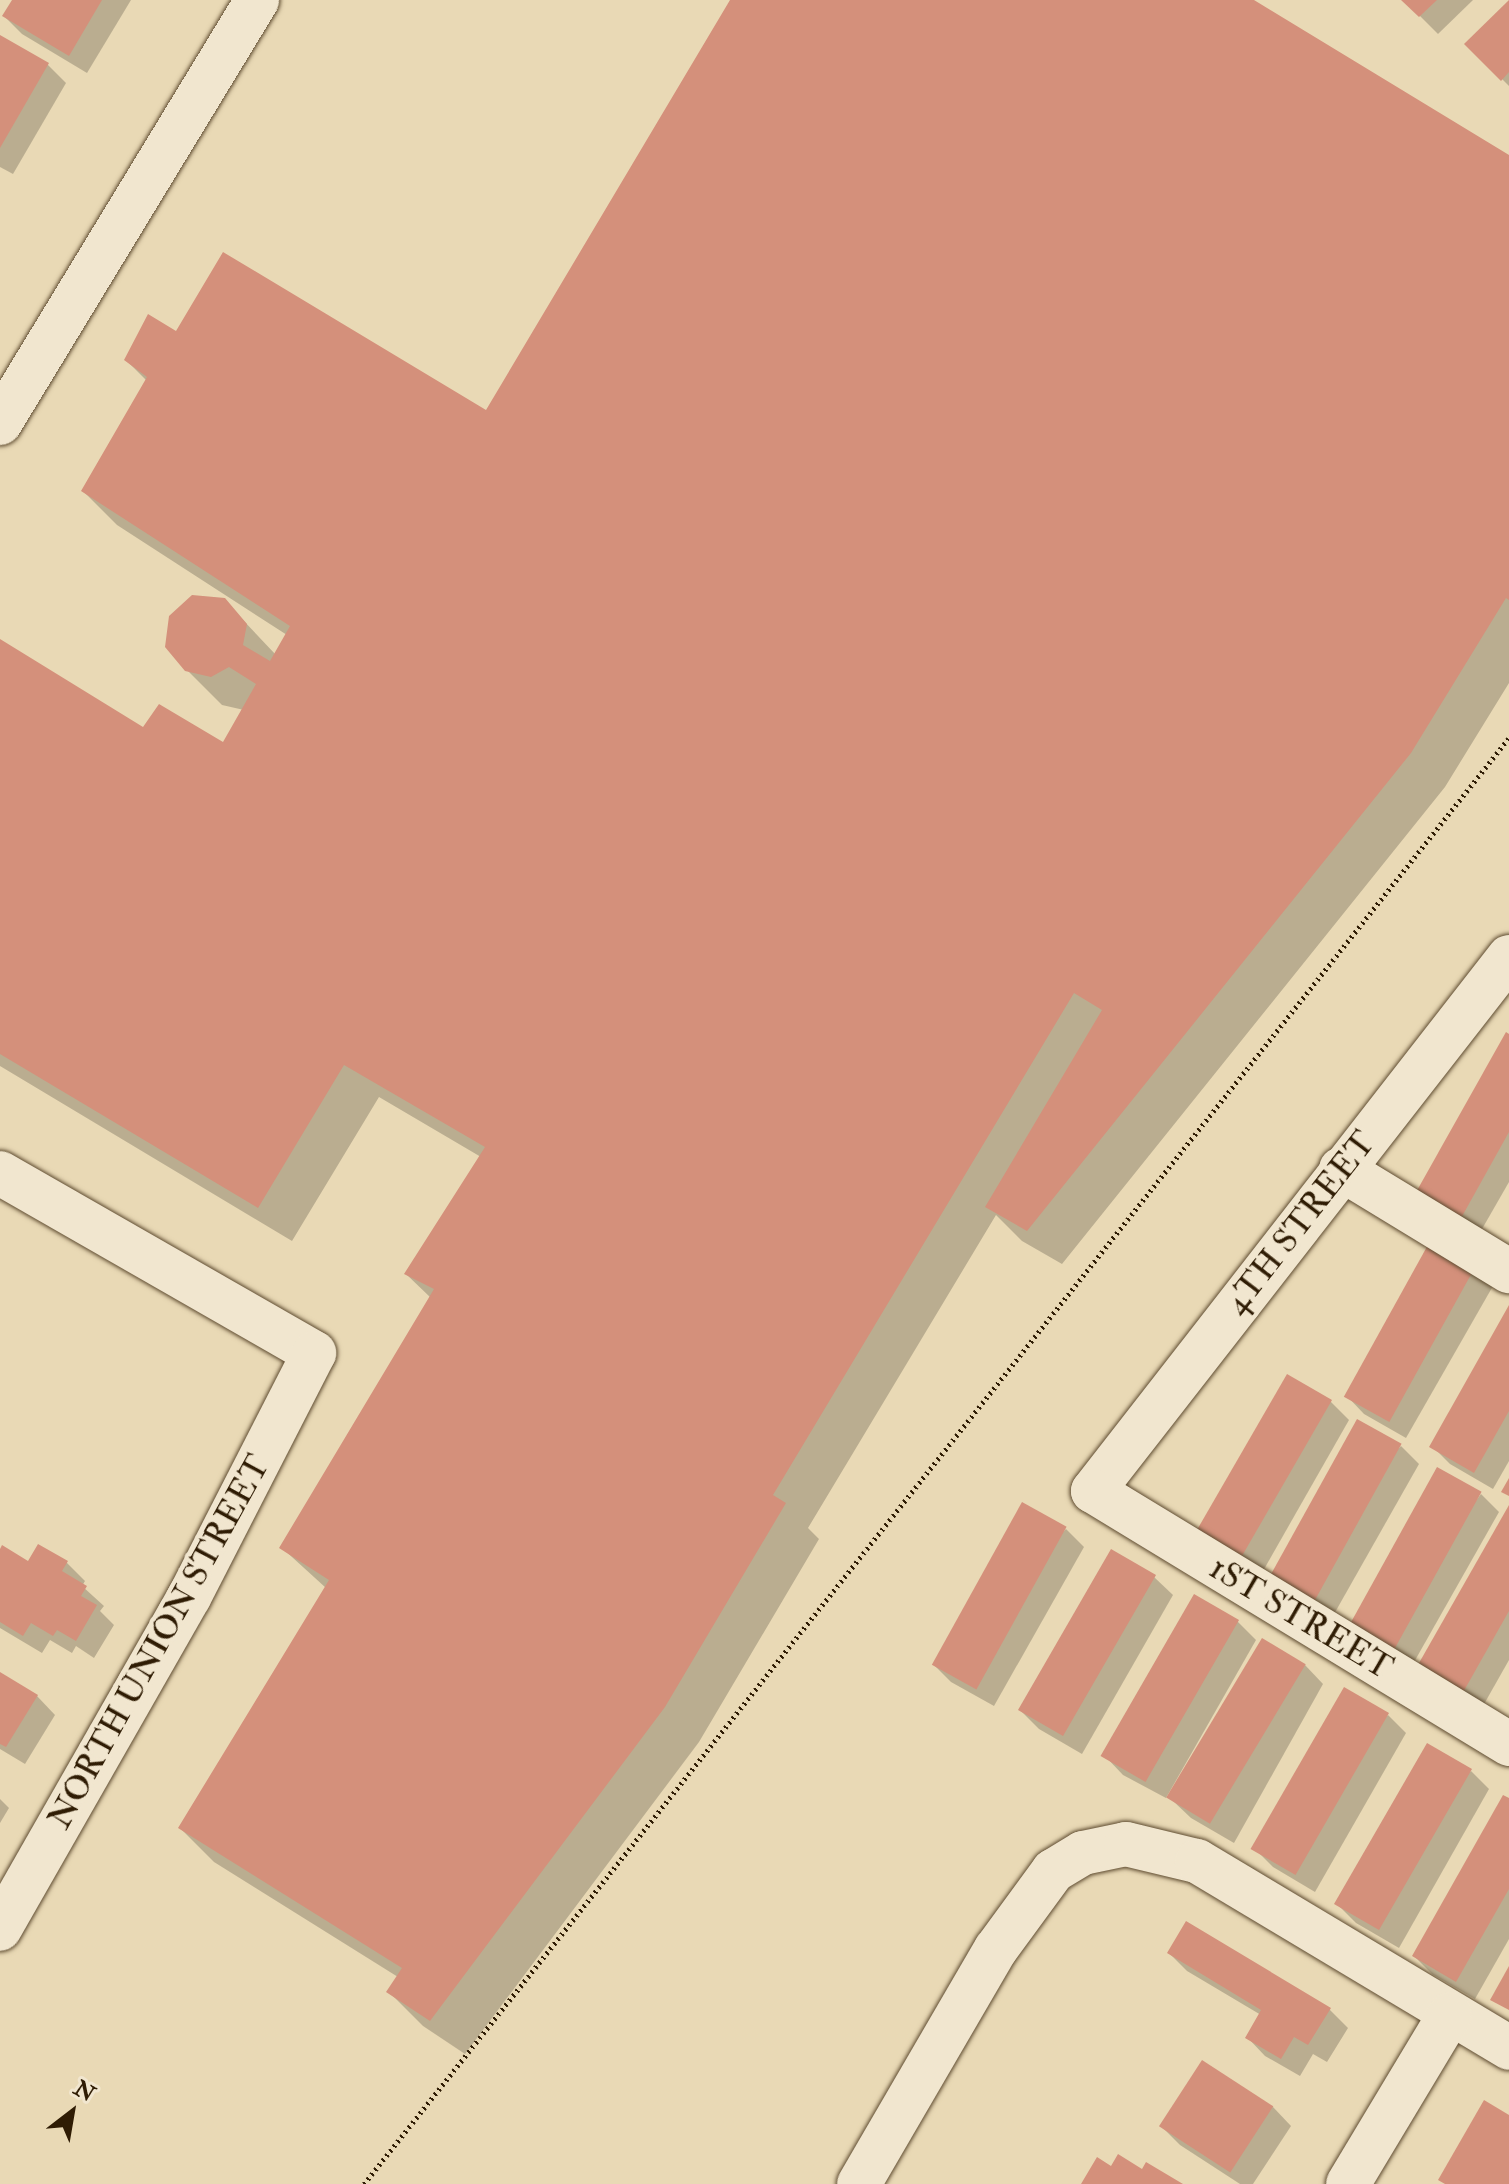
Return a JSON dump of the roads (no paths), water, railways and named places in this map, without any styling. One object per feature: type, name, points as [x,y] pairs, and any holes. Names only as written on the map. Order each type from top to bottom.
[{"type":"street","points":[[0,423],[257,0]]},
{"type":"street","name":"4TH STREET","points":[[1093,1491],[1509,957]]},
{"type":"street","points":[[1341,1169],[1509,1271]]},
{"type":"street","name":"NORTH UNION STREET","points":[[0,1173],[314,1353],[189,1597],[0,1929]]},
{"type":"street","name":"1ST STREET","points":[[1093,1491],[1509,1744]]},
{"type":"street","points":[[859,2184],[996,1949],[1053,1871],[1083,1853],[1126,1844],[1197,1861],[1509,2048]]},
{"type":"street","points":[[1348,2184],[1450,2014]]}]
